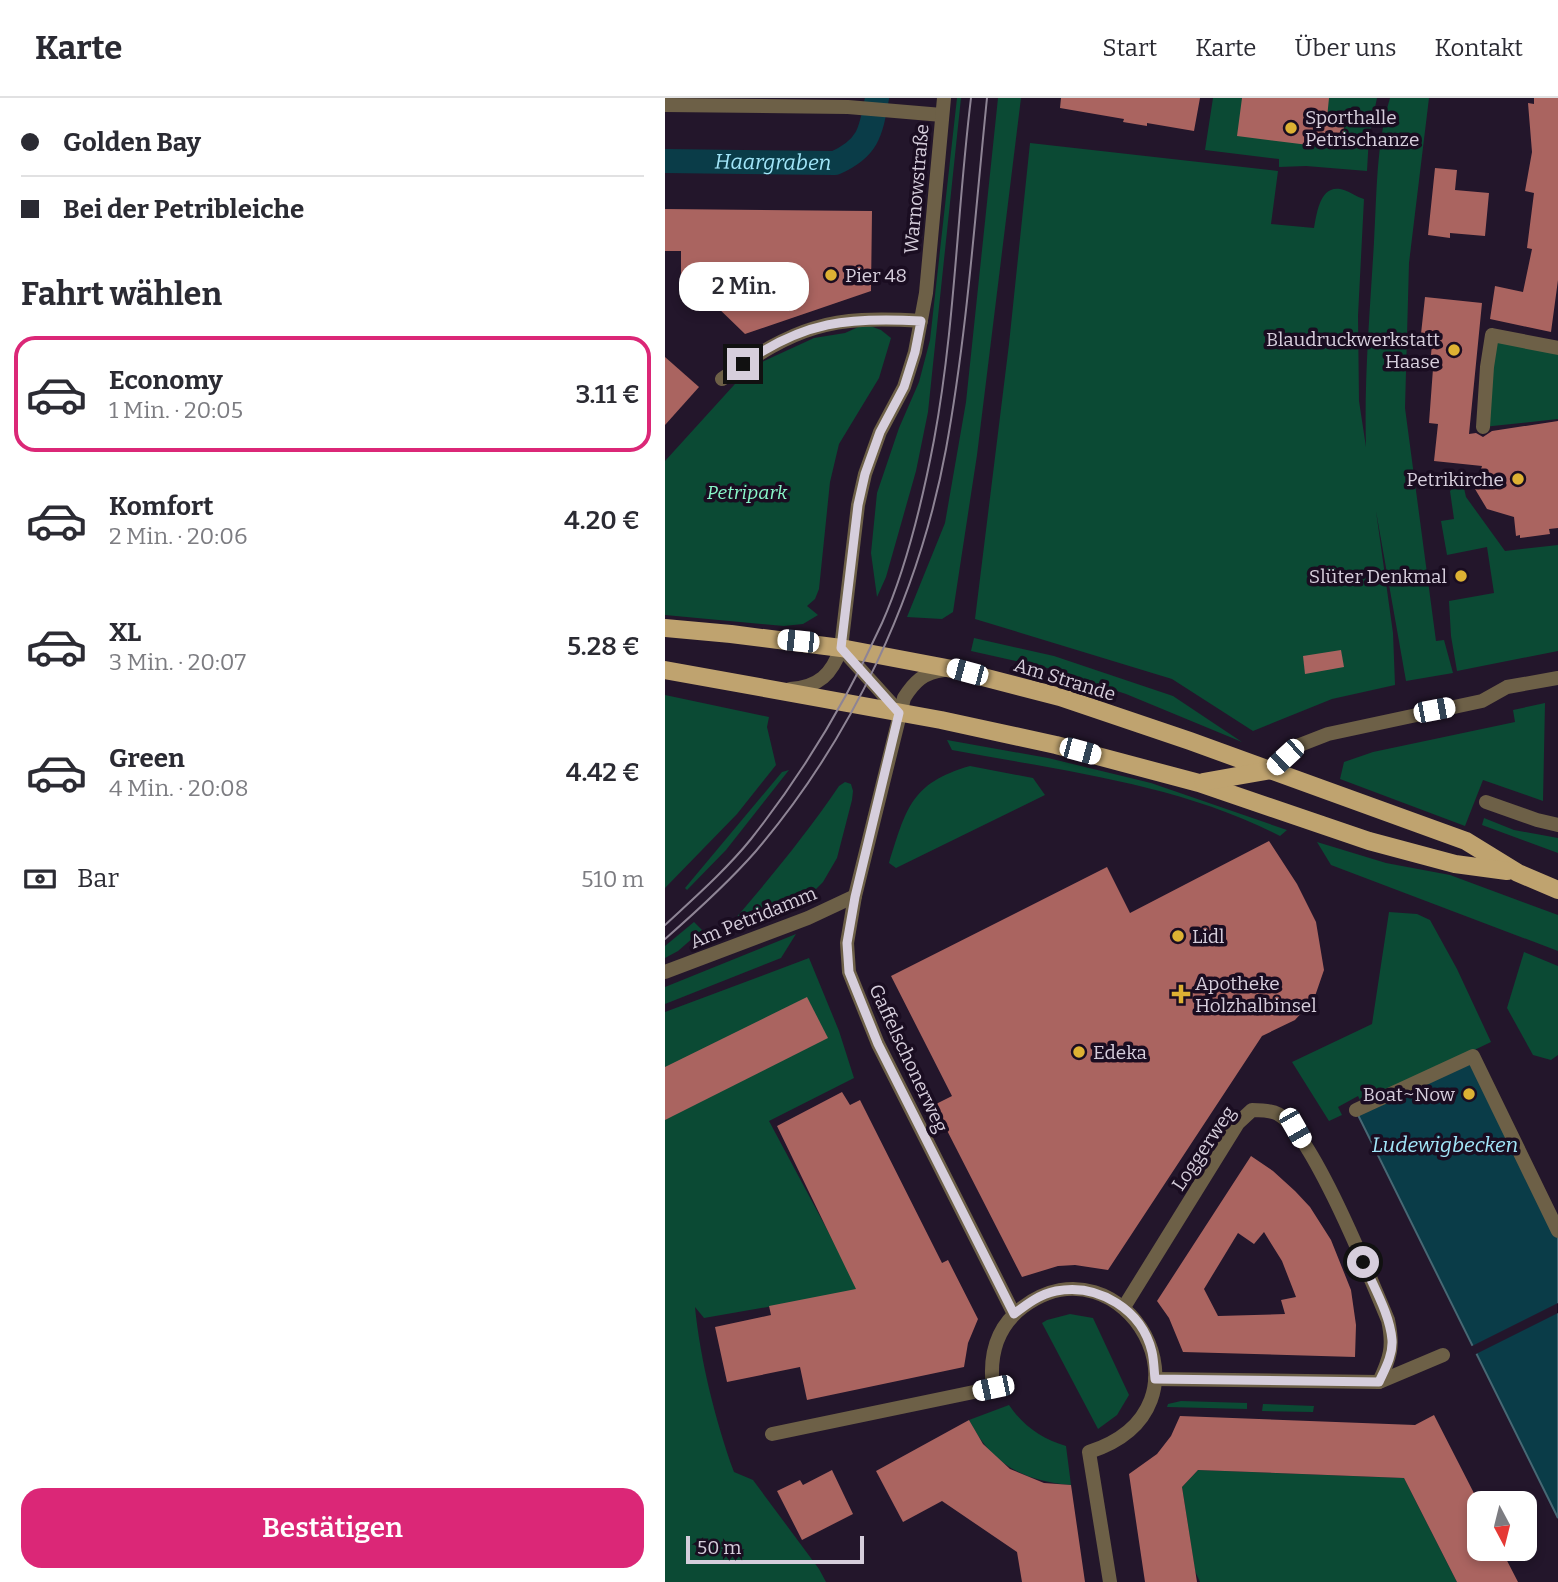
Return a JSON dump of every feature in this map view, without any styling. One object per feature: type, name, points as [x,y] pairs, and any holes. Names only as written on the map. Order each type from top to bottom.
[{"type":"main road","name":"Am Strande","points":[[665,628],[841,648],[952,668],[1060,697],[1466,841],[1518,873],[1558,890]]},
{"type":"main road","name":"Am Strande","points":[[665,670],[1056,745],[1199,783],[1381,844],[1455,864],[1518,873]]},
{"type":"main road","name":"Am Strande","points":[[1199,783],[1271,770]]},
{"type":"street","name":"Warnowstraße","points":[[841,648],[856,518],[865,474],[880,432],[904,387],[921,321],[926,293],[944,98]]},
{"type":"street","points":[[665,105],[848,107],[942,116]]},
{"type":"street","points":[[722,379],[773,344],[825,324],[872,318],[921,321]]},
{"type":"street","points":[[1483,427],[1492,335],[1558,348]]},
{"type":"street","points":[[778,690],[803,688],[820,680],[834,667],[841,648],[899,713]]},
{"type":"street","name":"Gaffelschonerweg","points":[[952,668],[925,675],[913,684],[904,698],[855,897],[847,943],[849,972],[878,1044],[1014,1314]]},
{"type":"street","points":[[1271,770],[1292,748],[1328,733],[1482,701],[1507,687],[1558,678]]},
{"type":"street","points":[[1486,802],[1558,825]]},
{"type":"street","name":"Am Petridamm","points":[[665,972],[808,918],[855,897]]},
{"type":"street","points":[[1356,1111],[1473,1056],[1558,1231]]},
{"type":"street","name":"Loggerweg","points":[[1124,1307],[1238,1123],[1252,1110],[1278,1113],[1295,1128],[1323,1177],[1388,1320],[1392,1342],[1389,1360],[1379,1382]]},
{"type":"street","points":[[772,1434],[993,1388],[993,1350],[1001,1331],[1014,1314],[1033,1300],[1055,1291],[1080,1290],[1103,1296],[1124,1307],[1147,1336],[1153,1354],[1155,1379],[1154,1394],[1140,1420],[1126,1435],[1109,1446],[1089,1452],[1110,1582]]},
{"type":"street","points":[[1155,1379],[1379,1382],[1443,1355]]},
{"type":"green space","points":[[957,98],[961,98],[928,412],[916,471],[886,577],[877,597],[871,553],[877,493],[899,428],[919,382],[930,340]]},
{"type":"green space","points":[[998,98],[1021,98],[977,455],[953,612],[942,619],[907,617],[945,523],[966,402]]},
{"type":"green space","points":[[1213,98],[1377,98],[1369,136],[1367,171],[1306,166],[1279,167],[1279,159],[1205,150]]},
{"type":"green space","points":[[1390,98],[1429,98],[1409,263],[1405,408],[1436,641],[1444,640],[1453,673],[1406,681],[1376,511],[1393,633],[1395,685],[1332,699],[1253,731],[1172,679],[975,619],[1009,344],[1030,143],[1278,171],[1271,224],[1314,228],[1321,200],[1330,190],[1347,191],[1364,199],[1358,316],[1359,401],[1366,447],[1367,370],[1378,169]]},
{"type":"green space","name":"Petripark","points":[[865,324],[881,330],[891,338],[879,378],[839,444],[830,482],[819,589],[815,599],[807,606],[818,615],[803,624],[784,626],[665,615],[665,461],[744,374],[764,361],[814,338],[845,333]]},
{"type":"green space","points":[[1492,335],[1558,348],[1558,419],[1483,427]]},
{"type":"green space","points":[[1456,485],[1464,488],[1466,497],[1505,551],[1558,545],[1558,651],[1457,671],[1449,601],[1494,593],[1487,547],[1447,555],[1441,521],[1454,519],[1450,491]]},
{"type":"green space","points":[[974,638],[1054,656],[1173,696],[1242,742],[1126,694],[1047,668],[971,651]]},
{"type":"green space","points":[[665,695],[769,717],[767,727],[776,765],[737,814],[665,888]]},
{"type":"green space","points":[[1545,703],[1543,801],[1483,780],[1465,826],[1340,779],[1344,762],[1373,752],[1515,722],[1513,710]]},
{"type":"green space","points":[[947,740],[1048,758],[1151,783],[1287,830],[1280,836],[1202,804],[1120,781],[952,750]]},
{"type":"green space","points":[[970,766],[1033,778],[1045,795],[896,868],[889,863],[906,814],[922,790],[950,773]]},
{"type":"green space","points":[[789,770],[726,850],[687,890],[685,888],[782,772]]},
{"type":"green space","points":[[845,782],[851,784],[852,800],[837,858],[823,882],[808,897],[728,927],[813,823],[839,786]]},
{"type":"green space","points":[[1484,818],[1514,830],[1558,838],[1558,853],[1482,825]]},
{"type":"green space","points":[[1317,842],[1386,863],[1450,875],[1558,915],[1558,951],[1331,865]]},
{"type":"green space","points":[[1389,912],[1417,914],[1430,920],[1457,969],[1491,1042],[1362,1104],[1358,1096],[1338,1107],[1342,1115],[1329,1121],[1292,1062],[1372,1024]]},
{"type":"green space","points":[[694,922],[702,930],[678,951],[665,958],[665,946]]},
{"type":"green space","points":[[796,934],[781,958],[665,1004],[665,987]]},
{"type":"green space","points":[[1524,952],[1558,966],[1558,1055],[1551,1060],[1533,1055],[1507,1008]]},
{"type":"green space","points":[[809,958],[839,1031],[854,1078],[769,1121],[860,1291],[704,1318],[695,1307],[710,1391],[734,1472],[753,1480],[826,1582],[665,1582],[665,1012]]},
{"type":"green space","points":[[1070,1314],[1093,1318],[1129,1395],[1117,1415],[1098,1429],[1042,1323]]},
{"type":"green space","points":[[1181,1401],[1247,1403],[1247,1409],[1167,1407],[1168,1404]]},
{"type":"green space","points":[[1263,1404],[1314,1406],[1313,1412],[1262,1411]]},
{"type":"green space","points":[[1009,1405],[1034,1431],[1066,1446],[1071,1485],[1023,1474],[1010,1468],[987,1448],[969,1420]]},
{"type":"green space","points":[[1198,1470],[1404,1478],[1457,1582],[1200,1582],[1195,1571],[1182,1487]]},
{"type":"water","name":"Ludewigbecken","points":[[1473,1056],[1558,1231],[1558,1518],[1356,1111]]},
{"type":"pier","points":[[1558,1303],[1558,1313],[1474,1355],[1470,1347]]},
{"type":"building","points":[[1061,98],[1200,98],[1194,131],[1123,122],[1124,119],[1060,108]]},
{"type":"building","name":"Sporthalle Petrischanze","points":[[1242,98],[1329,98],[1327,118],[1345,120],[1341,149],[1237,136]]},
{"type":"building","points":[[1534,98],[1558,98],[1558,280],[1551,332],[1490,319],[1495,286],[1523,292],[1532,249],[1527,248],[1534,193],[1525,191],[1532,152],[1528,103],[1534,104]]},
{"type":"building","points":[[1435,168],[1457,170],[1455,190],[1489,193],[1485,236],[1450,233],[1450,238],[1428,235]]},
{"type":"building","name":"Pier 48","points":[[665,209],[872,211],[871,291],[745,334],[712,302],[791,274],[681,274],[681,251],[665,251]]},
{"type":"building","points":[[1425,297],[1482,303],[1469,434],[1476,433],[1483,437],[1492,431],[1558,421],[1558,528],[1549,529],[1550,534],[1520,538],[1520,535],[1516,536],[1514,517],[1487,509],[1475,489],[1482,466],[1434,461],[1438,424],[1429,423],[1434,355],[1431,355],[1432,344],[1420,343]]},
{"type":"building","points":[[665,357],[699,387],[665,425]]},
{"type":"building","points":[[1341,650],[1344,667],[1305,674],[1303,656]]},
{"type":"building","points":[[1269,841],[1297,884],[1316,922],[1324,970],[1314,999],[1295,1020],[1262,1036],[1108,1270],[1075,1265],[1058,1266],[1022,1277],[934,1105],[952,1096],[891,976],[1107,867],[1130,913]]},
{"type":"building","points":[[807,997],[828,1038],[665,1120],[665,1067]]},
{"type":"building","points":[[842,1092],[850,1105],[860,1100],[942,1263],[948,1260],[978,1319],[968,1343],[964,1367],[807,1400],[800,1367],[727,1382],[715,1327],[771,1315],[769,1306],[856,1289],[777,1126]]},
{"type":"building","points":[[1251,1156],[1295,1191],[1310,1207],[1331,1240],[1351,1290],[1356,1325],[1355,1357],[1183,1352],[1169,1318],[1157,1301]],"holes":[[[1264,1232],[1282,1261],[1296,1297],[1281,1300],[1285,1314],[1218,1316],[1204,1289],[1238,1233],[1254,1244]]]},
{"type":"building","points":[[1434,1415],[1473,1491],[1467,1491],[1467,1561],[1507,1561],[1518,1582],[1457,1582],[1404,1478],[1198,1470],[1182,1487],[1197,1582],[1145,1582],[1129,1474],[1157,1454],[1171,1436],[1180,1416],[1415,1425]]},
{"type":"building","points":[[969,1420],[983,1444],[1010,1469],[1044,1483],[1071,1485],[1085,1582],[1022,1582],[1017,1552],[942,1501],[903,1522],[876,1471]]},
{"type":"building","points":[[832,1470],[853,1514],[802,1540],[777,1491],[800,1480],[803,1485]]},
{"type":"waterway","name":"Haargraben","points":[[665,161],[835,163],[862,145],[873,120],[877,98]]},
{"type":"tram line","points":[[665,925],[741,850],[789,788],[839,708],[891,602],[919,509],[941,397],[971,98]]},
{"type":"tram line","points":[[665,939],[756,851],[791,807],[851,713],[899,611],[934,504],[946,449],[965,318],[987,98]]},
{"type":"place","name":"Sporthalle Petrischanze","points":[[1291,128]]},
{"type":"place","name":"Pier 48","points":[[831,275]]},
{"type":"place","name":"Blaudruckwerkstatt Haase","points":[[1454,350]]},
{"type":"place","name":"Petrikirche","points":[[1518,479]]},
{"type":"place","name":"Slüter Denkmal","points":[[1461,576]]},
{"type":"place","name":"Lidl","points":[[1178,936]]},
{"type":"place","name":"Apotheke Holzhalbinsel","points":[[1181,994]]},
{"type":"place","name":"Edeka","points":[[1079,1052]]},
{"type":"place","name":"Boat~Now","points":[[1469,1094]]},
{"type":"route","points":[[743,364],[787,337],[825,324],[872,318],[921,321],[904,387],[880,432],[865,474],[858,505],[846,600],[841,648],[899,713],[855,897],[847,943],[849,972],[878,1044],[1014,1314],[1033,1300],[1055,1291],[1080,1290],[1103,1296],[1124,1307],[1147,1336],[1153,1354],[1155,1379],[1379,1382],[1389,1360],[1392,1342],[1388,1320],[1363,1262]]}]
